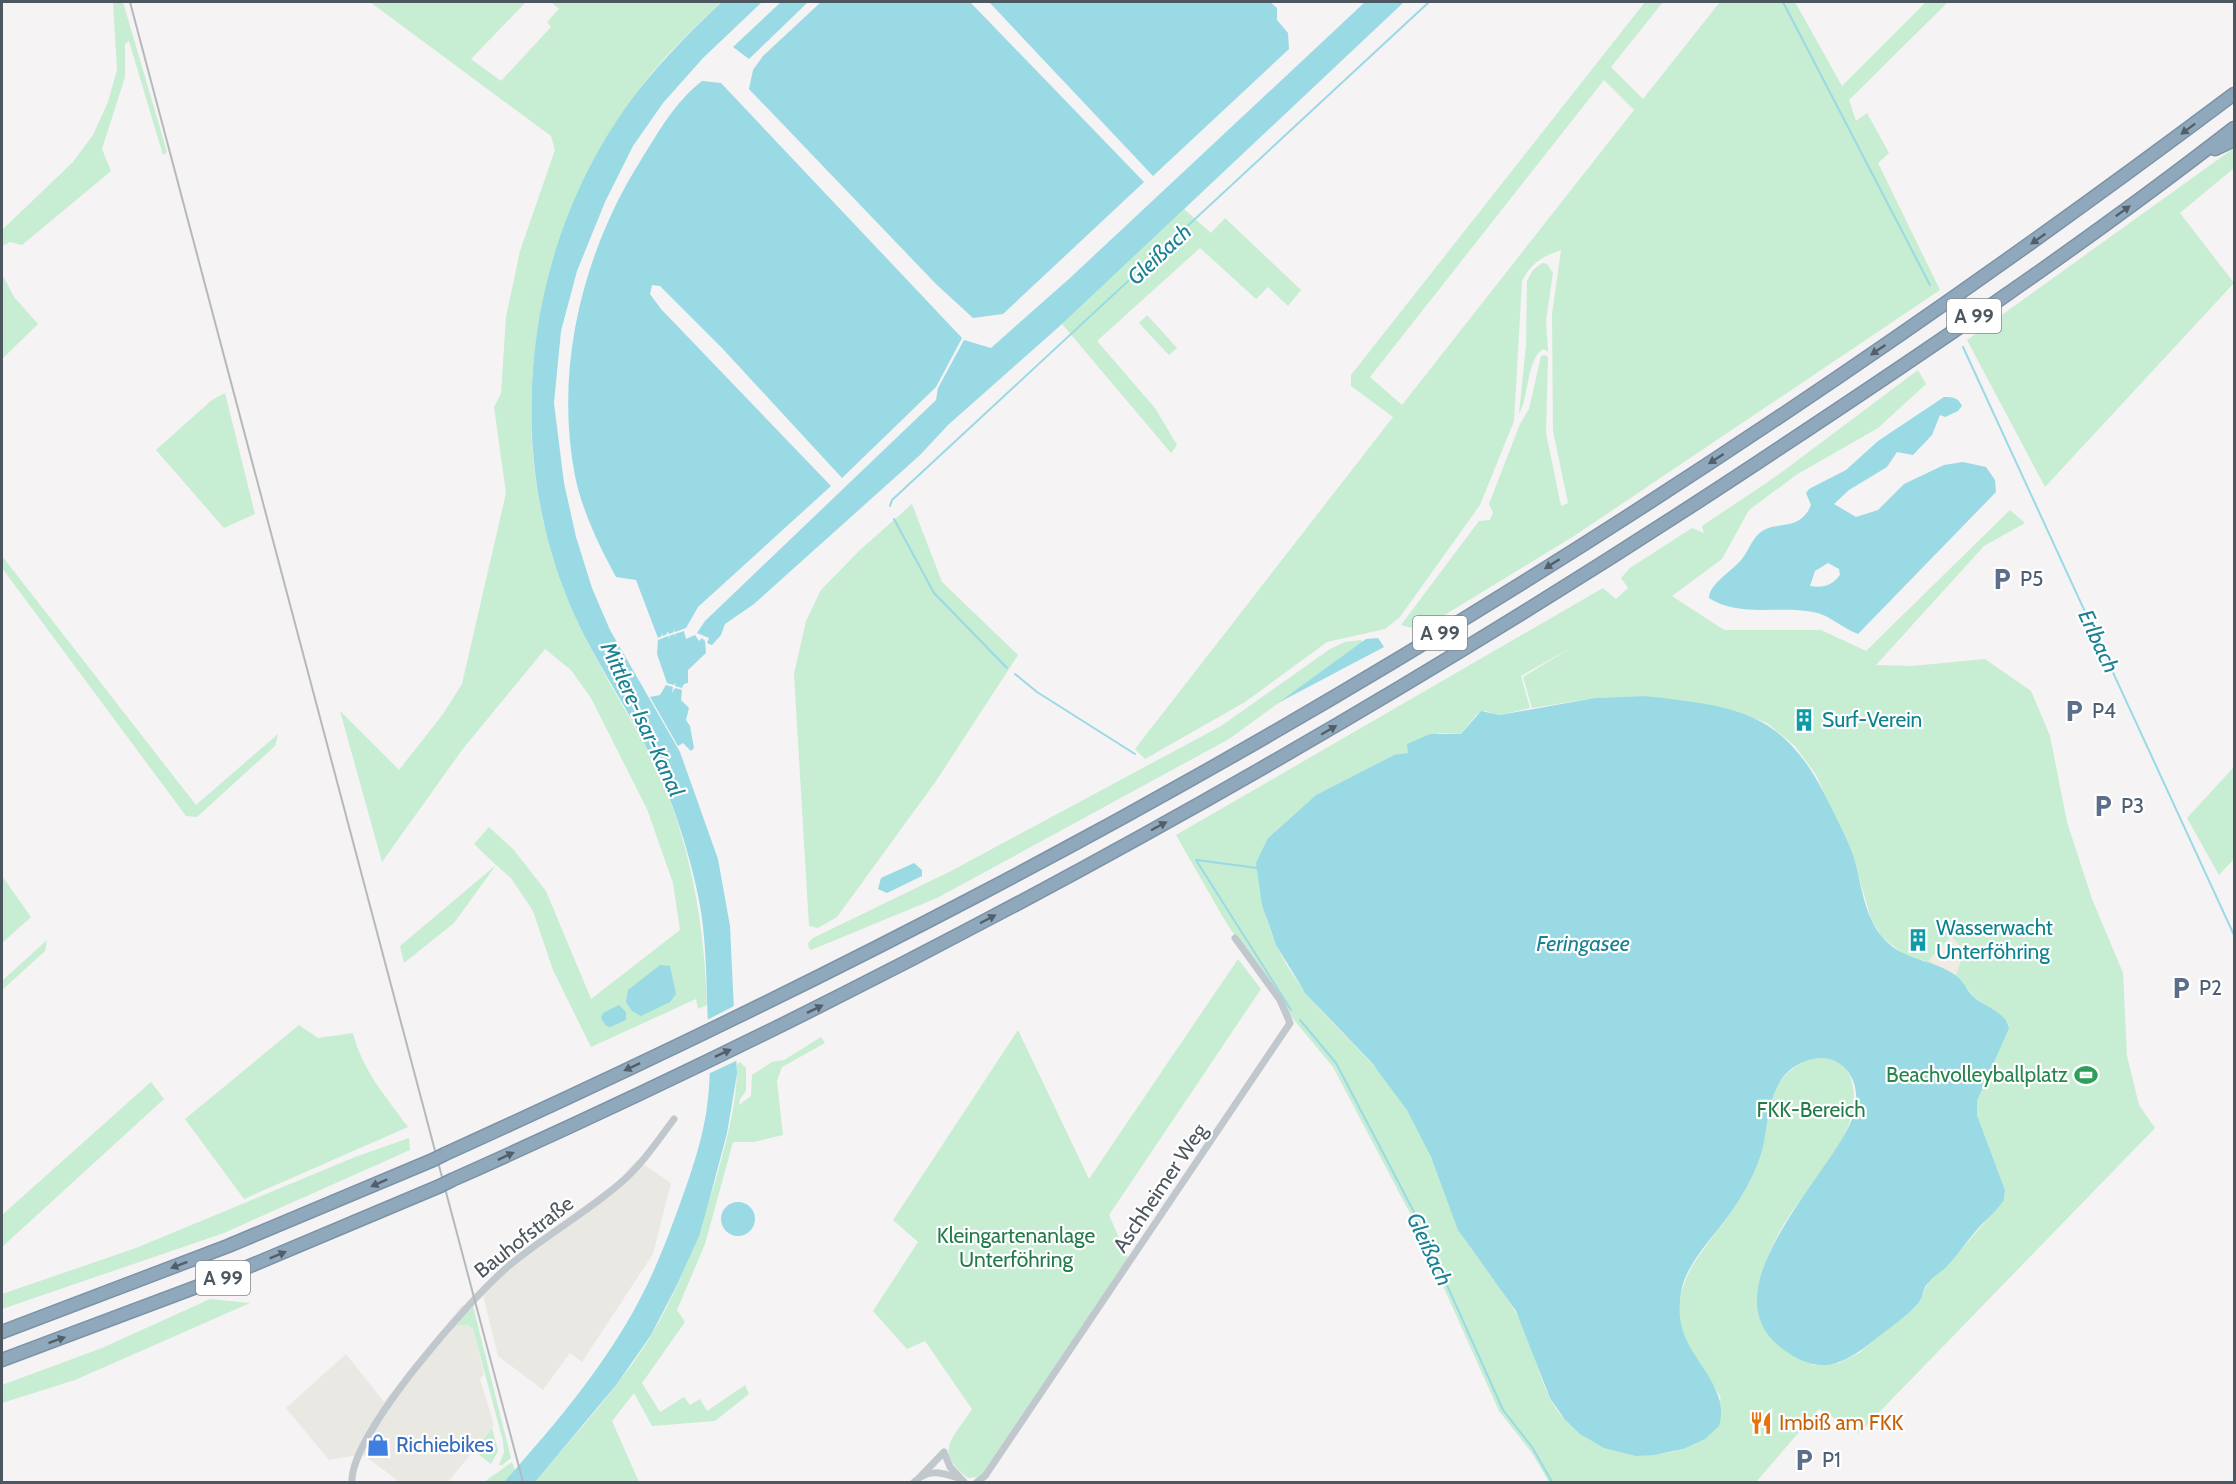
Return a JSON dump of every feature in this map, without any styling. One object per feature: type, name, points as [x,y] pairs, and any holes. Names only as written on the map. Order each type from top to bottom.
[{"type":"highway","name":"A 99","points":[[2,1332],[228,1246],[439,1157],[685,1042],[762,1006],[985,892],[1217,764],[1556,562],[1890,343],[2042,237],[2235,94]]},
{"type":"highway","name":"A 99","points":[[2,1360],[231,1274],[440,1186],[762,1035],[903,965],[1216,796],[1425,673],[1659,528],[1874,386],[2235,128]]},
{"type":"highway","points":[[2197,157],[2235,140]]},
{"type":"street","name":"Aschheimer Weg","points":[[977,1482],[985,1476],[1290,1023],[1280,1000],[1235,938]]},
{"type":"street","name":"Bauhofstraße","points":[[352,1482],[359,1450],[383,1409],[474,1299],[510,1264],[619,1184],[674,1119]]},
{"type":"street","points":[[914,1482],[944,1452],[961,1480]]},
{"type":"street","points":[[920,1477],[939,1472],[961,1480]]},
{"type":"shaded area","points":[[637,1160],[671,1183],[653,1254],[582,1362],[570,1353],[543,1390],[498,1356],[481,1287],[523,1250],[617,1182]]},
{"type":"shaded area","points":[[462,1305],[473,1306],[458,1324],[468,1325],[473,1329],[484,1374],[480,1379],[494,1425],[448,1482],[400,1482],[362,1454],[329,1460],[286,1408],[346,1354],[384,1402]]},
{"type":"green space","points":[[113,2],[123,2],[167,152],[163,155],[129,41],[125,44],[125,77],[102,149],[111,171],[22,245],[10,242],[2,246],[2,230],[73,162],[93,135],[108,102],[117,70]]},
{"type":"green space","points":[[370,2],[526,2],[471,59],[501,81],[551,27],[547,22],[559,9],[551,2],[722,2],[655,69],[636,94],[600,151],[572,210],[550,272],[537,336],[531,401],[534,466],[546,531],[566,595],[580,626],[603,672],[650,752],[668,794],[693,882],[703,942],[707,1005],[698,1009],[696,999],[591,1047],[553,970],[533,911],[511,878],[474,844],[489,827],[513,849],[546,891],[591,999],[680,930],[673,883],[647,809],[591,698],[571,670],[545,649],[462,750],[382,862],[340,711],[399,770],[443,714],[462,684],[506,493],[494,407],[501,394],[506,317],[520,251],[555,150],[551,136]]},
{"type":"green space","points":[[1645,2],[1663,2],[1611,67],[1643,99],[1720,2],[1795,2],[1842,86],[1926,2],[1948,2],[1849,100],[1856,121],[1867,113],[1889,153],[1878,163],[1940,290],[1574,536],[1420,630],[1401,625],[1479,521],[1490,520],[1493,512],[1489,504],[1520,424],[1529,409],[1541,356],[1545,355],[1548,357],[1546,433],[1561,506],[1568,503],[1553,431],[1552,314],[1561,250],[1543,258],[1529,269],[1522,281],[1514,421],[1480,505],[1400,617],[1385,629],[1327,642],[1245,702],[1145,759],[1135,749],[1393,417],[1351,386],[1351,375]],"holes":[[[1604,80],[1634,110],[1402,405],[1370,377]]]},
{"type":"green space","points":[[2234,148],[2234,168],[2180,213],[2234,283],[2045,487],[1967,340]]},
{"type":"green space","points":[[1184,209],[1211,233],[1225,218],[1301,290],[1288,306],[1268,287],[1256,299],[1200,248],[1097,341],[1155,408],[1177,445],[1171,453],[1062,324]]},
{"type":"green space","points":[[1542,263],[1547,264],[1553,273],[1546,320],[1548,352],[1544,349],[1534,360],[1519,414],[1526,345],[1527,281],[1533,270]]},
{"type":"green space","points":[[2,274],[14,297],[38,324],[2,359]]},
{"type":"green space","points":[[1147,315],[1177,348],[1169,355],[1139,323]]},
{"type":"green space","name":"FKK-Bereich","points":[[1918,370],[1926,384],[1878,428],[1796,475],[1749,510],[1722,559],[1672,596],[1724,630],[1821,630],[1866,651],[2010,510],[2025,523],[1984,546],[1876,665],[1912,666],[1985,659],[2031,691],[2050,736],[2067,822],[2092,899],[2123,973],[2127,1056],[2139,1105],[2155,1128],[1859,1433],[1819,1409],[1756,1482],[1549,1482],[1532,1453],[1499,1411],[1413,1219],[1333,1067],[1275,997],[1224,919],[1176,835],[1603,588],[1616,599],[1628,588],[1621,578],[1630,568],[1692,528],[1704,533],[1702,526],[1778,475]],"holes":[[[1572,647],[1523,677],[1532,708],[1595,698],[1644,696],[1732,710],[1767,723],[1795,746],[1816,775],[1853,856],[1871,919],[1882,937],[1910,959],[1923,960],[1967,988],[1974,997],[1999,1014],[2009,1025],[1977,1101],[1977,1115],[2005,1190],[2004,1200],[1947,1266],[1929,1281],[1922,1295],[1907,1313],[1859,1353],[1839,1363],[1812,1365],[1758,1302],[1762,1275],[1775,1241],[1844,1136],[1852,1115],[1854,1094],[1847,1070],[1841,1063],[1829,1058],[1820,1057],[1803,1062],[1781,1080],[1771,1098],[1760,1152],[1750,1177],[1730,1214],[1692,1267],[1681,1293],[1679,1307],[1683,1333],[1692,1352],[1721,1398],[1683,1449],[1668,1453],[1638,1454],[1609,1449],[1582,1435],[1560,1415],[1546,1390],[1522,1324],[1458,1228],[1427,1148],[1407,1110],[1392,1088],[1321,1010],[1288,968],[1270,930],[1267,916],[1264,892],[1268,838],[1316,795],[1394,755],[1405,755],[1439,733],[1461,734],[1477,714],[1485,711],[1500,715],[1530,708],[1521,676]]]},
{"type":"green space","points":[[225,393],[255,514],[224,528],[156,450],[212,400]]},
{"type":"green space","points":[[912,504],[942,582],[1018,655],[936,781],[837,917],[818,928],[809,926],[794,674],[806,621],[821,590],[860,550]]},
{"type":"green space","points":[[2,556],[196,805],[278,734],[275,746],[197,817],[186,816],[2,568]]},
{"type":"green space","points":[[1361,640],[1363,642],[1229,739],[937,898],[811,950],[809,948],[808,943],[813,938],[951,871],[1221,726],[1330,649],[1345,642]]},
{"type":"green space","points":[[2234,767],[2234,859],[2219,875],[2187,818]]},
{"type":"green space","points":[[496,865],[454,923],[404,963],[400,946]]},
{"type":"green space","points":[[2,876],[31,917],[2,943]]},
{"type":"green space","points":[[47,940],[45,951],[2,990],[2,981]]},
{"type":"green space","name":"Kleingartenanlage Unterföhring","points":[[1238,959],[1261,989],[1109,1215],[1128,1258],[980,1477],[968,1478],[951,1460],[949,1452],[953,1436],[972,1409],[925,1341],[907,1349],[873,1311],[918,1242],[893,1220],[1018,1030],[1089,1179]]},
{"type":"green space","points":[[299,1025],[318,1038],[353,1033],[369,1071],[408,1127],[244,1199],[185,1119]]},
{"type":"green space","points":[[821,1037],[825,1043],[782,1067],[777,1081],[783,1135],[754,1142],[733,1142],[705,1244],[677,1310],[685,1322],[642,1383],[660,1412],[684,1397],[690,1405],[700,1399],[707,1411],[745,1385],[749,1394],[715,1421],[652,1426],[634,1393],[612,1421],[639,1482],[535,1482],[624,1375],[651,1336],[672,1297],[698,1235],[718,1172],[734,1105],[737,1064],[740,1062],[746,1068],[746,1091],[739,1105],[751,1096],[752,1075],[772,1062],[784,1060]]},
{"type":"green space","points":[[151,1082],[164,1099],[2,1247],[2,1215]]},
{"type":"green space","points":[[409,1138],[410,1150],[224,1233],[2,1309],[2,1294],[136,1248],[355,1157]]},
{"type":"green space","points":[[210,1299],[250,1303],[75,1380],[2,1403],[2,1385],[102,1348]]},
{"type":"green space","points":[[473,1306],[511,1458],[502,1465],[499,1465],[504,1452],[503,1441],[473,1329],[468,1325],[457,1325]]},
{"type":"green space","points":[[492,1428],[498,1451],[491,1464],[474,1451]]},
{"type":"green space","points":[[512,1462],[515,1470],[504,1482],[484,1482]]},
{"type":"sand","points":[[1951,936],[1964,950],[1956,975],[1928,961]]},
{"type":"water","name":"Mittlere-Isar-Kanal","points":[[722,2],[762,2],[703,58],[663,103],[633,146],[605,202],[577,271],[561,331],[554,403],[564,483],[576,537],[592,588],[610,630],[680,752],[718,859],[730,926],[737,1074],[727,1133],[699,1236],[651,1335],[617,1384],[535,1482],[504,1482],[595,1372],[640,1299],[652,1275],[685,1188],[698,1150],[706,1111],[710,1061],[705,957],[699,900],[692,870],[684,839],[661,777],[575,617],[566,595],[546,532],[534,467],[531,401],[537,334],[550,269],[572,206],[601,146],[638,91],[678,45]]},
{"type":"water","points":[[781,2],[808,2],[749,59],[733,47]]},
{"type":"water","points":[[821,2],[970,2],[1144,182],[1003,314],[973,318],[936,284],[749,89],[753,70],[763,56]]},
{"type":"water","points":[[989,2],[1270,2],[1277,8],[1277,20],[1288,33],[1289,49],[1153,176]]},
{"type":"water","points":[[1365,2],[1404,2],[1062,324],[948,425],[920,455],[754,604],[725,624],[721,635],[712,645],[707,643],[709,638],[697,633],[705,621],[936,400],[938,388],[964,340],[991,348],[1070,278]]},
{"type":"water","points":[[702,81],[721,83],[962,338],[936,387],[842,478],[722,348],[660,286],[652,285],[650,294],[661,309],[831,486],[698,607],[686,628],[675,632],[673,629],[674,632],[669,634],[667,631],[667,634],[663,636],[661,632],[662,636],[658,638],[636,580],[616,577],[597,540],[582,502],[575,476],[569,435],[568,394],[571,352],[578,312],[603,233],[641,160],[668,118],[692,89]]},
{"type":"water","points":[[1944,397],[1957,399],[1962,406],[1958,411],[1945,417],[1940,415],[1932,435],[1913,455],[1897,452],[1887,467],[1849,490],[1834,504],[1856,517],[1878,510],[1904,484],[1944,465],[1963,462],[1986,467],[1995,480],[1996,492],[1858,634],[1813,612],[1733,608],[1709,598],[1713,587],[1740,561],[1760,533],[1802,518],[1811,505],[1806,493],[1809,489],[1846,470],[1878,441]],"holes":[[[1828,563],[1839,569],[1840,575],[1830,584],[1819,587],[1810,586],[1815,571]]]},
{"type":"water","points":[[684,631],[686,639],[695,635],[699,641],[702,638],[705,641],[706,653],[688,670],[688,683],[682,688],[675,686],[676,682],[674,685],[667,683],[657,654],[658,640],[668,636],[670,639],[669,636],[674,634],[676,637],[675,634]]},
{"type":"water","points":[[1378,638],[1384,647],[1278,703],[1366,639]]},
{"type":"water","points":[[666,685],[673,687],[672,693],[675,688],[682,690],[681,700],[689,708],[686,720],[690,726],[694,748],[691,751],[683,743],[678,746],[650,697],[660,695]]},
{"type":"water","name":"Feringasee","points":[[1644,696],[1708,704],[1734,711],[1756,719],[1777,732],[1796,750],[1813,774],[1830,805],[1853,855],[1867,910],[1884,939],[1901,952],[1955,975],[1976,999],[2000,1014],[2009,1028],[1977,1101],[1977,1115],[2005,1190],[2004,1200],[1952,1261],[1930,1281],[1919,1302],[1911,1311],[1869,1345],[1844,1360],[1832,1364],[1808,1363],[1779,1346],[1761,1321],[1757,1292],[1766,1261],[1782,1229],[1843,1138],[1854,1114],[1856,1090],[1847,1070],[1830,1059],[1819,1058],[1806,1061],[1785,1074],[1770,1106],[1764,1142],[1752,1176],[1734,1208],[1693,1263],[1681,1293],[1681,1324],[1685,1337],[1714,1386],[1719,1399],[1721,1412],[1719,1426],[1705,1439],[1683,1449],[1636,1456],[1604,1448],[1580,1434],[1565,1420],[1550,1398],[1516,1311],[1458,1230],[1431,1157],[1407,1110],[1372,1063],[1306,994],[1276,945],[1262,905],[1256,863],[1268,838],[1316,795],[1394,755],[1408,753],[1407,744],[1430,734],[1461,734],[1481,711],[1500,715],[1595,698]]},
{"type":"water","points":[[914,863],[922,870],[922,876],[887,893],[878,889],[881,878]]},
{"type":"water","points":[[660,965],[670,966],[676,994],[670,1002],[641,1016],[632,1011],[626,1002],[628,990]]},
{"type":"water","points":[[619,1005],[626,1012],[626,1020],[610,1027],[606,1026],[601,1018],[603,1013]]},
{"type":"water","points":[[738,1202],[750,1207],[755,1219],[750,1231],[738,1236],[726,1231],[721,1219],[726,1207]]},
{"type":"pier","points":[[738,1004],[740,1059],[706,1075],[705,1021]]},
{"type":"waterway","name":"Gleißach","points":[[890,506],[892,500],[1429,2]]},
{"type":"waterway","points":[[1783,2],[1930,285]]},
{"type":"waterway","name":"Erlbach","points":[[1963,347],[2234,935]]},
{"type":"waterway","name":"Gleißach","points":[[894,519],[934,593],[1007,668]]},
{"type":"waterway","name":"Gleißach","points":[[1015,674],[1037,692],[1135,754]]},
{"type":"waterway","name":"Gleißach","points":[[1196,860],[1291,1010]]},
{"type":"waterway","points":[[1197,860],[1257,868]]},
{"type":"waterway","name":"Gleißach","points":[[1300,1020],[1336,1063],[1415,1214],[1503,1410],[1532,1447],[1552,1482]]},
{"type":"railway","points":[[130,2],[523,1482]]},
{"type":"place","name":"P5","points":[[2002,579]]},
{"type":"place","name":"P4","points":[[2074,711]]},
{"type":"place","name":"Surf-Verein","points":[[1804,720]]},
{"type":"place","name":"P3","points":[[2103,806]]},
{"type":"place","name":"Wasserwacht Unterföhring","points":[[1918,940]]},
{"type":"place","name":"P2","points":[[2181,988]]},
{"type":"place","name":"Beachvolleyballplatz","points":[[2086,1075]]},
{"type":"place","name":"Imbiß am FKK","points":[[1761,1423]]},
{"type":"place","name":"Richiebikes","points":[[378,1445]]},
{"type":"place","name":"P1","points":[[1804,1460]]}]
